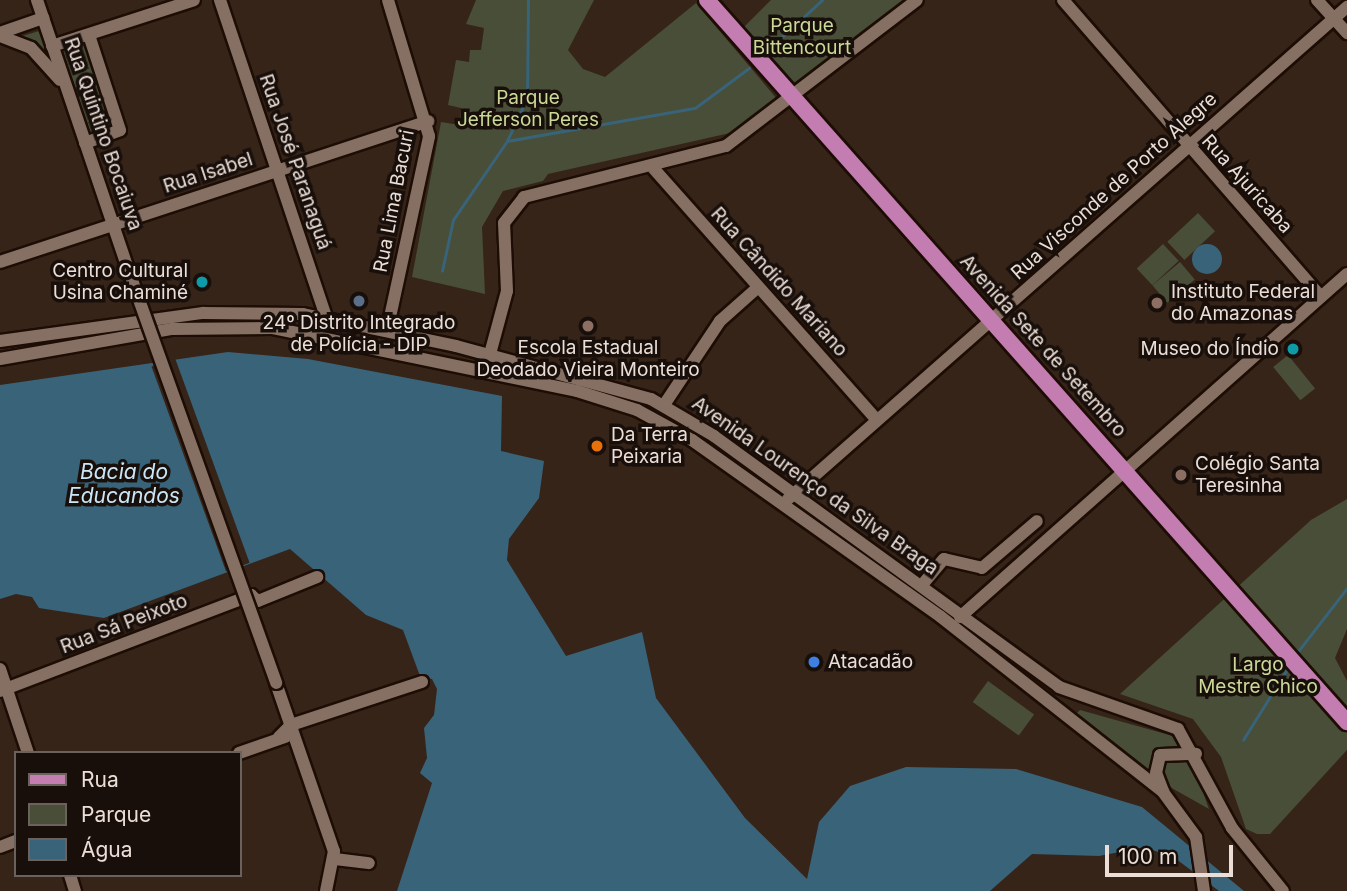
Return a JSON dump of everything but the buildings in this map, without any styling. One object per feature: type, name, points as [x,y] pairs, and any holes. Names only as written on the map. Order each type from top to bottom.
[{"type":"main road","name":"Avenida Sete de Setembro","points":[[707,0],[1347,722]]},
{"type":"street","name":"Rua Quintino Bocaiuva","points":[[37,0],[64,86],[238,583],[293,731],[335,859]]},
{"type":"street","points":[[52,46],[194,0]]},
{"type":"street","name":"Rua José Paranaguá","points":[[220,0],[332,337]]},
{"type":"street","name":"Rua Lima Bacuri","points":[[387,331],[428,121],[388,0]]},
{"type":"street","points":[[490,354],[507,291],[504,223],[516,204],[536,192],[654,169],[726,145],[793,97],[917,0]]},
{"type":"street","name":"Rua Ajuricaba","points":[[1063,0],[1187,146],[1321,297]]},
{"type":"street","points":[[1317,0],[1347,33]]},
{"type":"street","name":"Rua Visconde de Porto Alegre","points":[[783,506],[793,493],[876,419],[1347,7]]},
{"type":"street","points":[[0,35],[43,18]]},
{"type":"street","points":[[0,35],[31,48],[64,86]]},
{"type":"street","points":[[85,143],[120,130],[89,35]]},
{"type":"street","name":"Rua Isabel","points":[[0,262],[428,121]]},
{"type":"street","name":"Rua Cândido Mariano","points":[[654,169],[756,289],[876,419]]},
{"type":"street","points":[[953,625],[1347,274]]},
{"type":"street","points":[[664,405],[720,321],[756,289]]},
{"type":"street","name":"Avenida Lourenço da Silva Braga","points":[[0,341],[203,313],[327,317],[621,387],[664,405],[714,436],[1079,698],[1167,720],[1196,754],[1227,822],[1283,891]]},
{"type":"street","name":"Avenida Lourenço da Silva Braga","points":[[0,359],[184,328],[273,328],[332,337],[618,402],[705,449],[953,625],[1163,792],[1196,837],[1204,888]]},
{"type":"street","points":[[453,363],[456,346]]},
{"type":"street","points":[[705,449],[714,436]]},
{"type":"street","points":[[922,585],[944,559],[982,568],[1037,521]]},
{"type":"street","name":"Rua Sá Peixoto","points":[[3,690],[251,595],[258,601],[317,577]]},
{"type":"street","points":[[0,669],[3,690],[27,751]]},
{"type":"street","points":[[242,752],[422,681]]},
{"type":"street","points":[[1163,792],[1156,773],[1160,755],[1196,754]]},
{"type":"street","points":[[326,891],[335,859],[369,863]]},
{"type":"green space","name":"Parque Jefferson Peres","points":[[476,0],[594,0],[568,50],[583,69],[605,77],[696,3],[777,99],[730,133],[548,174],[543,181],[503,191],[482,227],[485,294],[412,277],[441,122],[460,125],[461,108],[448,105],[456,60],[469,62],[470,50],[481,50],[484,28],[466,24]]},
{"type":"green space","name":"Parque Bittencourt","points":[[771,0],[906,0],[795,89],[743,28]]},
{"type":"green space","points":[[39,31],[50,59],[16,38]]},
{"type":"green space","points":[[87,39],[119,131],[89,141],[58,49]]},
{"type":"green space","points":[[1198,213],[1215,231],[1184,260],[1167,242]]},
{"type":"green space","points":[[1163,244],[1179,261],[1152,285],[1137,269]]},
{"type":"green space","points":[[1180,262],[1195,280],[1167,303],[1152,285]]},
{"type":"green space","points":[[1288,355],[1315,388],[1300,400],[1273,367]]},
{"type":"green space","name":"Largo Mestre Chico","points":[[1347,499],[1347,629],[1335,658],[1347,681],[1347,750],[1270,834],[1257,834],[1246,829],[1221,757],[1193,719],[1120,694],[1311,520]]},
{"type":"green space","points":[[988,681],[1034,715],[1019,736],[973,702]]},
{"type":"green space","points":[[1080,710],[1173,736],[1192,762],[1209,809],[1161,782],[1076,714]]},
{"type":"water","points":[[1207,244],[1213,245],[1221,253],[1221,265],[1213,273],[1207,274],[1201,273],[1193,265],[1192,259],[1193,253],[1201,245]]},
{"type":"water","name":"Bacia do Educandos","points":[[228,352],[308,359],[502,396],[501,451],[544,461],[539,498],[509,539],[507,560],[566,656],[642,632],[656,698],[745,818],[807,879],[819,822],[850,786],[906,767],[1016,769],[1142,807],[1244,891],[1219,891],[1176,859],[1145,847],[1099,856],[1032,854],[990,891],[397,891],[432,783],[420,773],[427,758],[424,728],[434,715],[437,689],[432,679],[420,676],[403,630],[366,615],[290,549],[104,618],[39,608],[32,597],[16,594],[0,599],[0,385]]},
{"type":"pier","points":[[175,358],[250,563],[226,571],[152,367]]},
{"type":"waterway","points":[[442,271],[453,220],[507,141],[527,98],[528,0]]},
{"type":"waterway","points":[[768,50],[822,0]]},
{"type":"waterway","points":[[507,141],[695,108],[749,68]]},
{"type":"waterway","points":[[1296,654],[1347,588]]},
{"type":"waterway","points":[[1243,740],[1289,666]]},
{"type":"place","name":"Centro Cultural Usina Chaminé","points":[[202,282]]},
{"type":"place","name":"24º Distrito Integrado de Polícia - DIP","points":[[359,301]]},
{"type":"place","name":"Instituto Federal do Amazonas","points":[[1157,303]]},
{"type":"place","name":"Escola Estadual Deodado Vieira Monteiro","points":[[588,326]]},
{"type":"place","name":"Museo do Índio","points":[[1293,349]]},
{"type":"place","name":"Da Terra Peixaria","points":[[597,446]]},
{"type":"place","name":"Colégio Santa Teresinha","points":[[1181,475]]},
{"type":"place","name":"Atacadão","points":[[814,662]]}]
